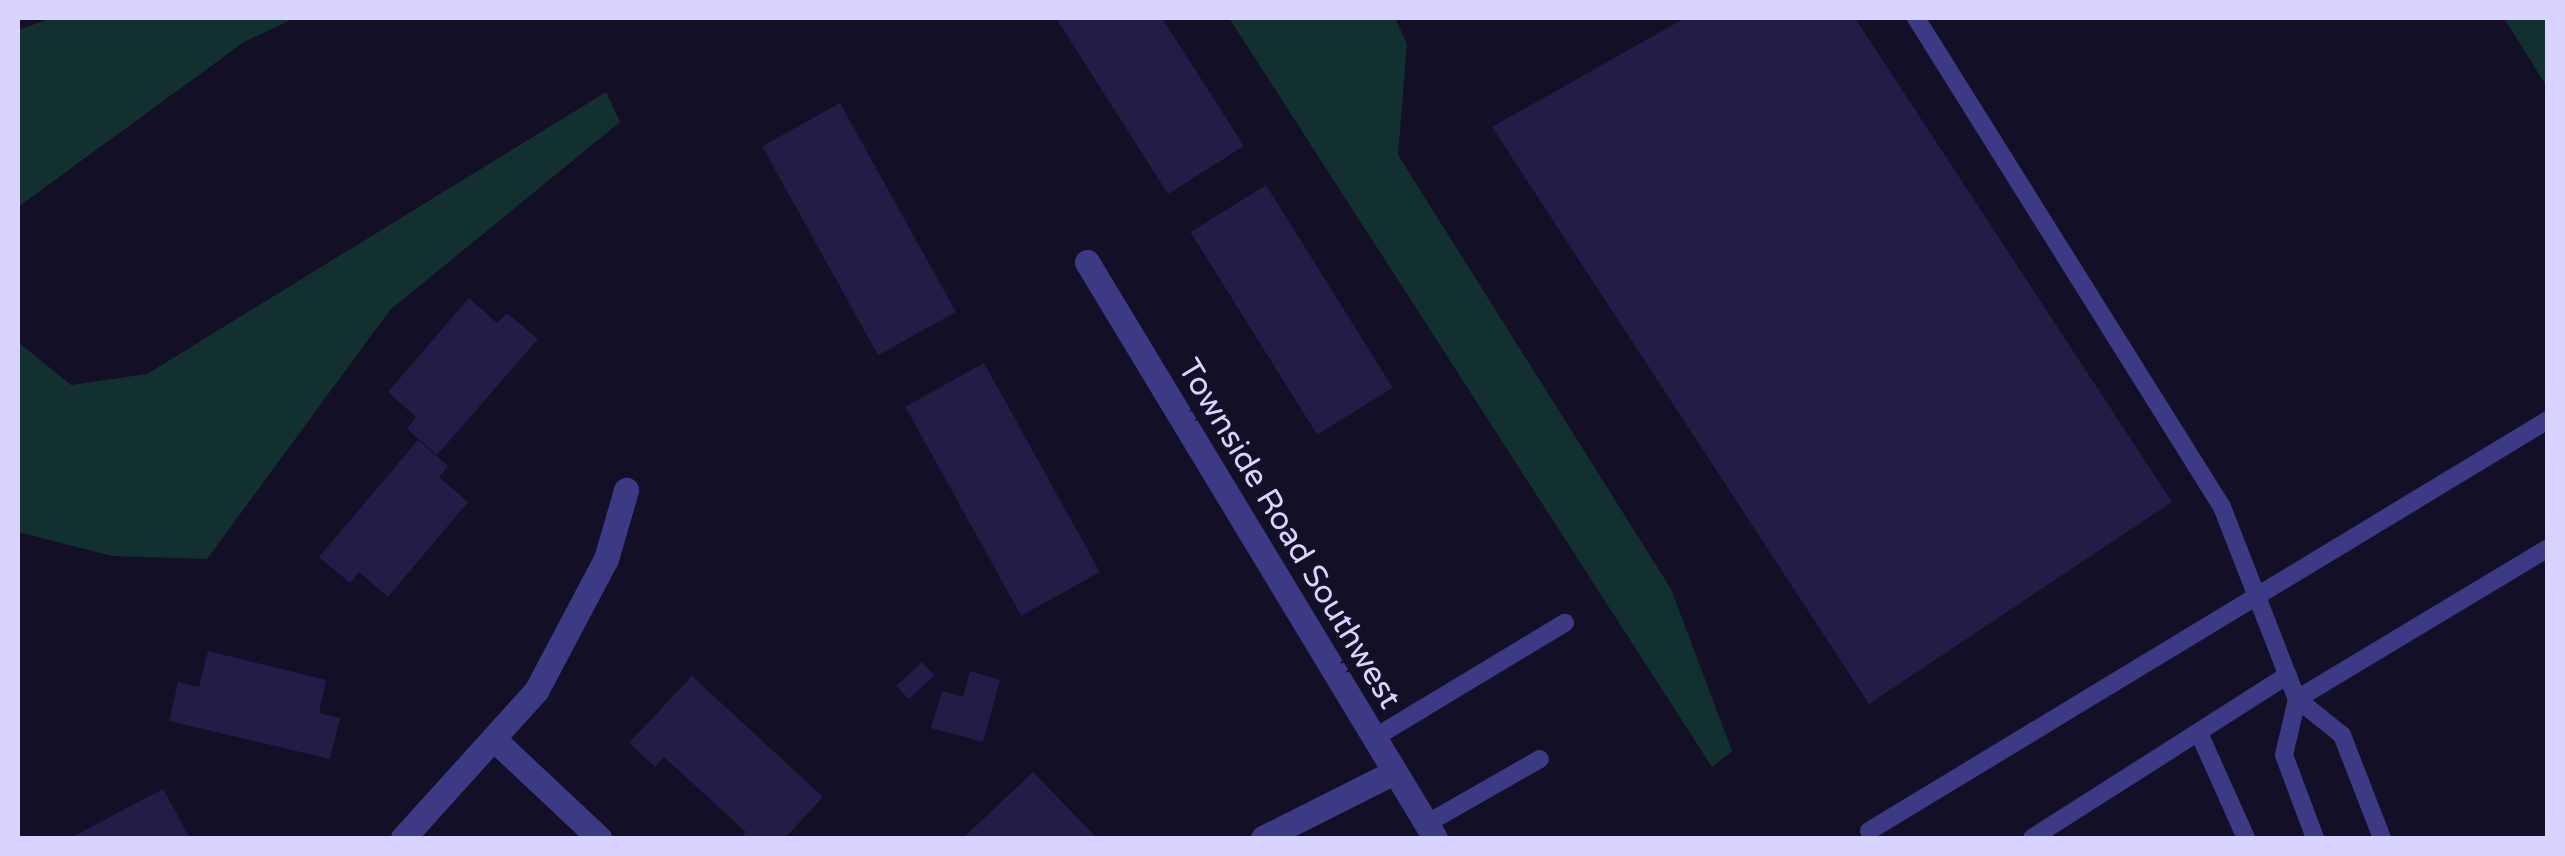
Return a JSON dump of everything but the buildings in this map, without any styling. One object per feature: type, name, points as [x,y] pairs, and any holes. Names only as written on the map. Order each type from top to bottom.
[{"type":"street","name":"Townside Road Southwest","points":[[1087,262],[1430,832]]},
{"type":"street","points":[[404,838],[498,742],[580,616],[626,490]]},
{"type":"street","points":[[498,742],[599,838]]},
{"type":"street","points":[[1262,838],[1394,772]]},
{"type":"lane","points":[[1916,18],[2222,507],[2297,700],[2342,735],[2382,838]]},
{"type":"lane","points":[[1870,830],[2260,598],[2548,420]]},
{"type":"lane","points":[[2315,838],[2284,754],[2297,700],[2548,548]]},
{"type":"lane","points":[[1374,738],[1565,623]]},
{"type":"lane","points":[[2032,838],[2288,675]]},
{"type":"lane","points":[[2199,733],[2246,838]]},
{"type":"lane","points":[[1430,832],[1540,759]]},
{"type":"green space","points":[[52,18],[295,18],[244,42],[18,207],[18,30]]},
{"type":"green space","points":[[1229,18],[1395,18],[1407,44],[1398,155],[1671,589],[1732,751],[1712,767]]},
{"type":"green space","points":[[2504,18],[2547,18],[2547,87]]},
{"type":"green space","points":[[606,92],[620,122],[390,310],[207,559],[112,556],[18,532],[18,342],[71,385],[147,374]]}]
